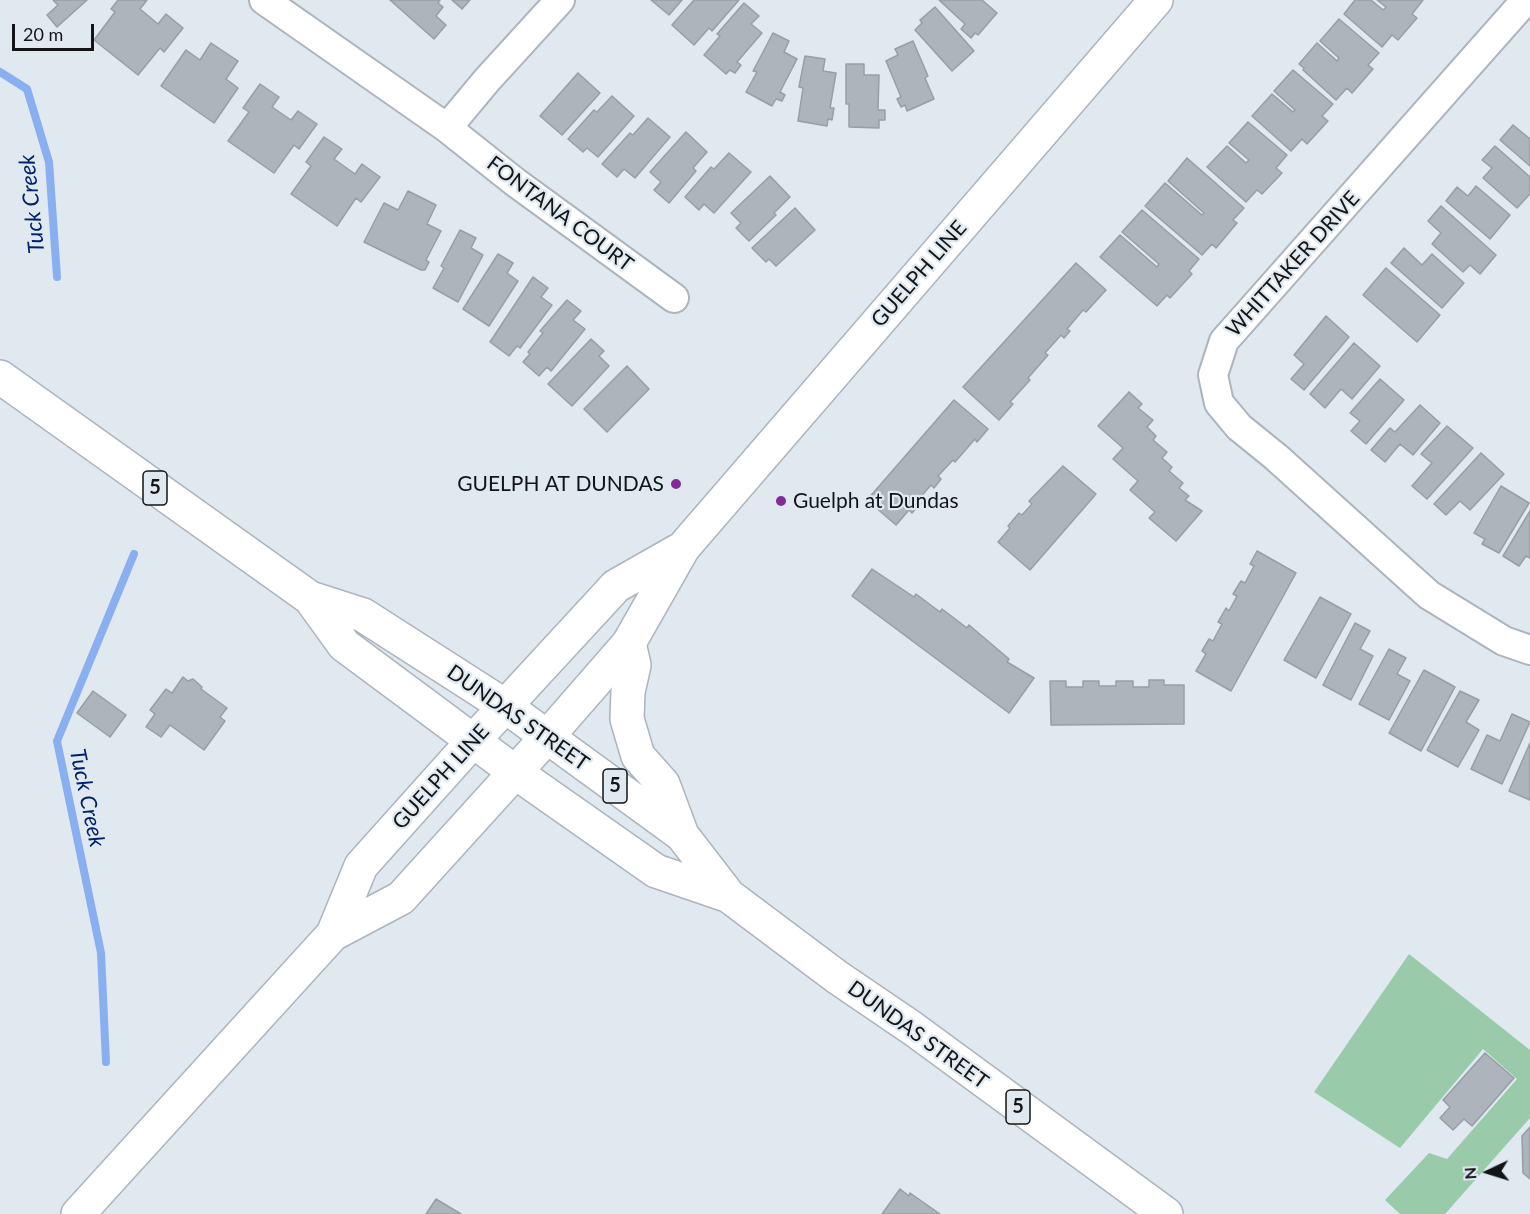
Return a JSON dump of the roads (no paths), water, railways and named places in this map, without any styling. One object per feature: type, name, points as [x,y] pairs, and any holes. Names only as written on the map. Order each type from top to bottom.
[{"type":"main road","name":"GUELPH LINE","points":[[78,1214],[333,934],[401,898],[547,737],[628,644],[683,548],[1156,0]]},
{"type":"main road","name":"DUNDAS STREET","points":[[0,377],[310,598],[363,615],[505,706],[682,835],[729,896],[837,977],[912,1028],[1166,1214]]},
{"type":"main road","name":"GUELPH LINE","points":[[333,934],[361,866],[473,741],[616,586],[683,548]]},
{"type":"main road","name":"DUNDAS STREET","points":[[310,598],[344,645],[515,772],[656,871],[729,896]]},
{"type":"main road","points":[[628,644],[634,665],[628,692],[627,719],[638,756],[663,784],[682,835]]},
{"type":"street","name":"FONTANA COURT","points":[[264,0],[447,128],[515,182],[674,298]]},
{"type":"street","points":[[447,128],[560,0]]},
{"type":"street","name":"WHITTAKER DRIVE","points":[[1526,0],[1224,341],[1214,375],[1219,403],[1239,427],[1276,457],[1429,595],[1504,641],[1530,650]]},
{"type":"waterway","name":"Tuck Creek","points":[[0,72],[27,89],[49,162],[57,277]]},
{"type":"waterway","name":"Tuck Creek","points":[[106,1062],[101,953],[57,741],[134,554]]},
{"type":"place","name":"GUELPH AT DUNDAS","points":[[676,484]]},
{"type":"place","name":"Guelph at Dundas","points":[[781,501]]}]
